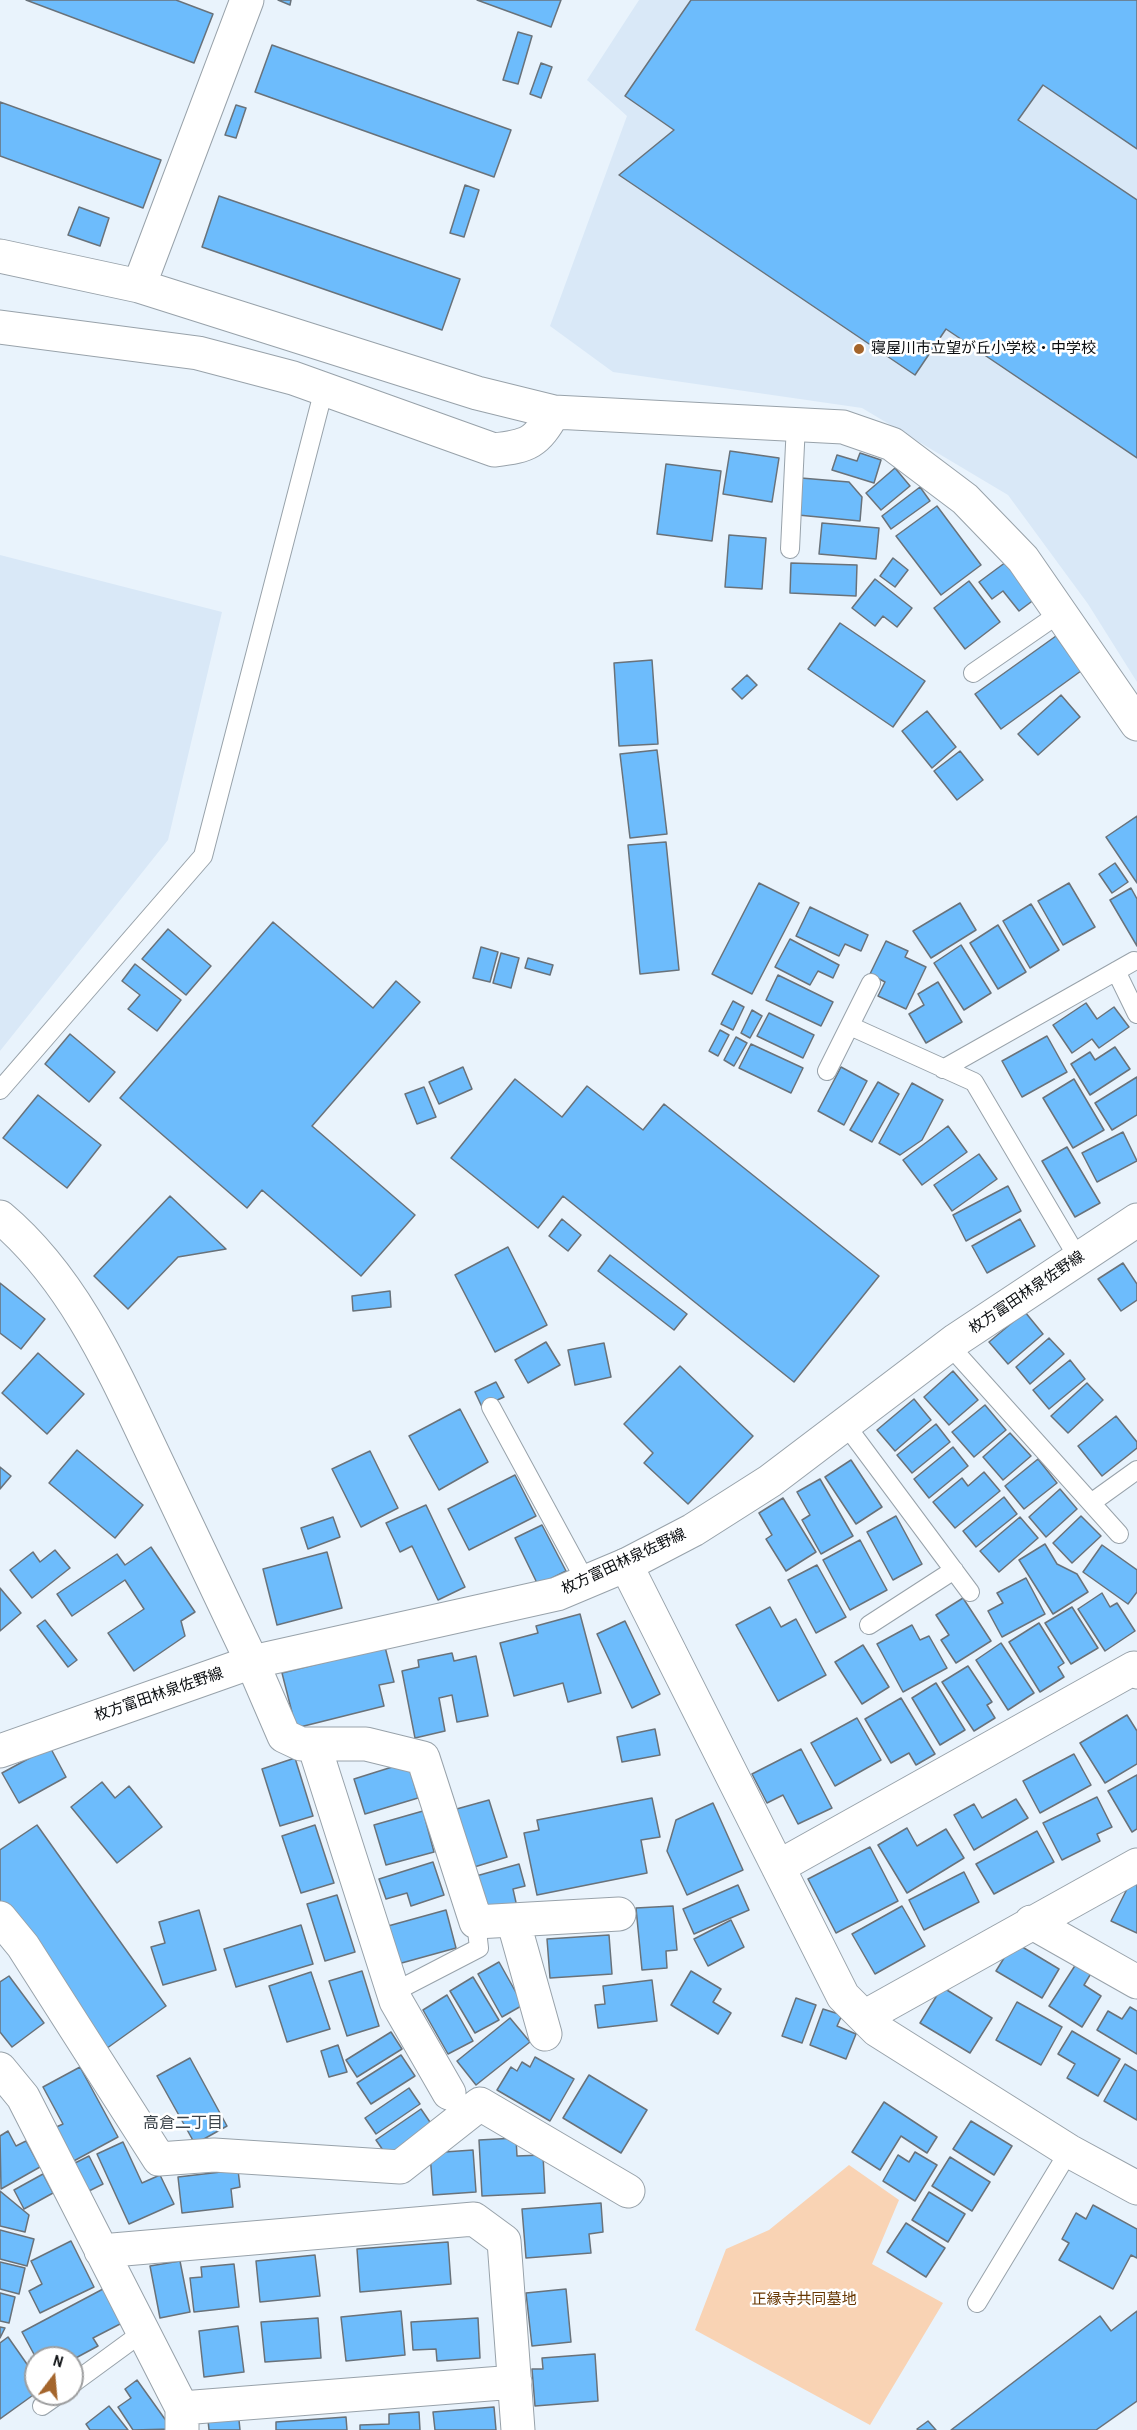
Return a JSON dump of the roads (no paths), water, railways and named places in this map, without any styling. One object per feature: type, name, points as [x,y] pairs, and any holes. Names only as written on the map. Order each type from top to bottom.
[{"type":"street","points":[[139,286],[247,0]]},
{"type":"street","points":[[0,256],[139,286],[477,393],[554,412],[843,427],[892,444],[966,500],[1023,560],[1137,724]]},
{"type":"street","points":[[0,327],[198,353],[293,378],[494,450],[525,446],[542,433],[554,412]]},
{"type":"street","points":[[0,1216],[15,1229],[66,1290],[104,1351],[252,1662],[284,1736],[301,1744],[366,1744],[423,1758],[476,1922],[619,1914]]},
{"type":"street","name":"枚方富田林泉佐野線","points":[[0,1751],[252,1662],[557,1594],[626,1565],[693,1530],[770,1481],[949,1345],[1137,1220]]},
{"type":"street","points":[[626,1565],[843,1996],[877,2030],[1069,2151],[1137,2188]]},
{"type":"street","points":[[778,1867],[1134,1668],[1137,1672]]},
{"type":"street","points":[[314,1745],[394,1992],[449,2093]]},
{"type":"street","points":[[864,2017],[1137,1864]]},
{"type":"street","points":[[0,1918],[23,1946],[159,2159],[214,2155],[400,2167],[480,2104],[628,2191]]},
{"type":"street","points":[[513,1920],[545,2034]]},
{"type":"street","points":[[1031,1922],[1137,1982]]},
{"type":"street","points":[[0,2069],[23,2097],[143,2332],[182,2419],[515,2382]]},
{"type":"street","points":[[101,2251],[474,2219],[504,2241],[519,2430]]},
{"type":"lane","points":[[0,1090],[203,856],[324,389]]},
{"type":"lane","points":[[790,549],[796,424]]},
{"type":"lane","points":[[973,673],[1060,613]]},
{"type":"lane","points":[[943,1069],[1134,961]]},
{"type":"lane","points":[[1116,971],[1137,1014]]},
{"type":"lane","points":[[827,1071],[871,983]]},
{"type":"lane","points":[[850,1026],[974,1083],[1078,1258]]},
{"type":"lane","points":[[949,1345],[1119,1534]]},
{"type":"lane","points":[[491,1407],[586,1582]]},
{"type":"lane","points":[[845,1424],[970,1592]]},
{"type":"lane","points":[[1091,1503],[1137,1470]]},
{"type":"lane","points":[[869,1625],[954,1570]]},
{"type":"lane","points":[[394,1992],[479,1948],[476,1922]]},
{"type":"lane","points":[[977,2303],[1069,2151]]},
{"type":"lane","points":[[84,2375],[143,2332]]},
{"type":"place","name":"寝屋川市立望が丘小学校・中学校","points":[[859,349]]},
{"type":"district","name":"高倉二丁目","points":[[183,2124]]},
{"type":"park label","name":"正縁寺共同墓地","points":[[804,2300]]}]
